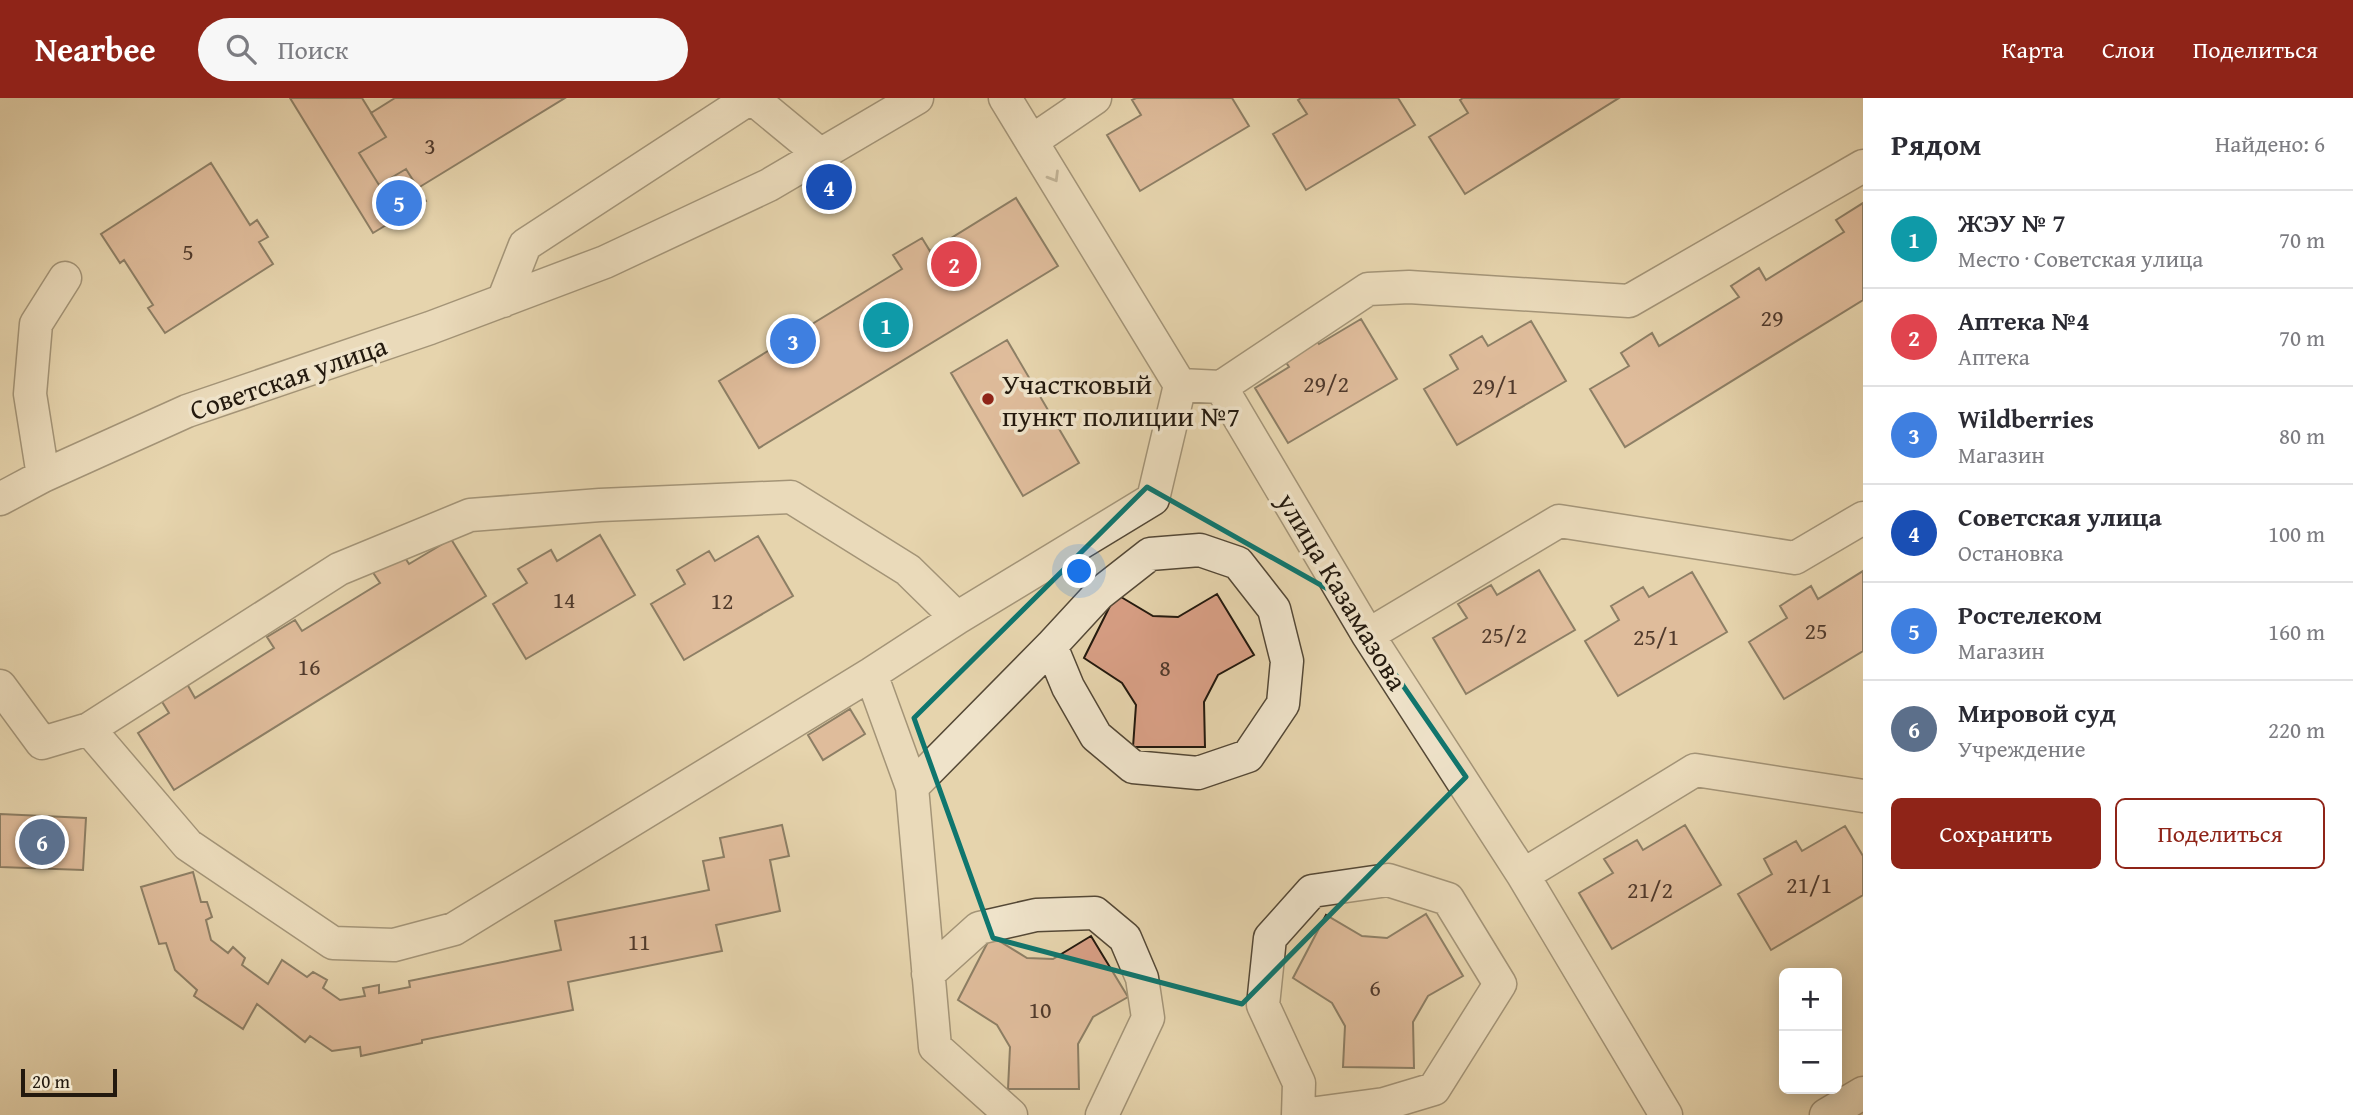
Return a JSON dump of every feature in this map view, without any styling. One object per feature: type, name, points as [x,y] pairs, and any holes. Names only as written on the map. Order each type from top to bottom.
[{"type":"street","points":[[503,301],[525,245],[751,98],[821,155]]},
{"type":"street","name":"Советская улица","points":[[0,499],[187,411],[430,328],[605,262],[769,185],[917,98]]},
{"type":"street","points":[[89,729],[188,845],[333,943],[394,945],[454,929],[1153,499],[1180,385],[1005,98]]},
{"type":"street","points":[[1032,141],[1095,98]]},
{"type":"street","points":[[1180,385],[1222,387],[1368,289],[1409,288],[1629,302],[1863,166]]},
{"type":"street","points":[[43,477],[30,394],[36,324],[65,278]]},
{"type":"street","name":"улица Казамазова","points":[[1222,387],[1368,635],[1522,875],[1666,1115]]},
{"type":"street","points":[[0,686],[42,743],[89,729],[339,569],[470,515],[600,505],[791,497],[908,570],[957,618]]},
{"type":"street","points":[[1368,635],[1559,520],[1795,558],[1863,518]]},
{"type":"street","points":[[912,787],[1099,594],[1150,554],[1200,550],[1238,563],[1273,609],[1287,661],[1283,704],[1248,756],[1198,773],[1133,767],[1096,736],[1068,687],[1051,646]]},
{"type":"street","points":[[871,674],[912,787],[934,1046],[1011,1115]]},
{"type":"street","points":[[1522,875],[1695,770],[1863,796]]},
{"type":"street","points":[[1388,880],[1448,899],[1500,984],[1434,1089],[1384,1104],[1300,1115],[1300,1083],[1263,1005],[1270,938],[1312,891],[1388,880]]},
{"type":"street","points":[[928,974],[979,928],[1036,915],[1095,913],[1125,937],[1142,978],[1149,1018],[1101,1115]]},
{"type":"street","points":[[1826,1115],[1863,1093]]},
{"type":"highlighted area","points":[[1147,487],[1342,597],[1466,777],[1242,1004],[993,938],[914,718]]},
{"type":"building","points":[[290,98],[362,98],[386,137],[359,153],[379,185],[406,169],[426,201],[373,233]]},
{"type":"building","points":[[395,98],[565,98],[418,188],[406,169],[379,185],[359,153],[386,137],[371,113]]},
{"type":"building","points":[[1232,98],[1249,126],[1140,191],[1107,135],[1141,115],[1132,100]]},
{"type":"building","points":[[1398,98],[1415,125],[1306,190],[1273,134],[1307,114],[1298,100]]},
{"type":"building","points":[[1619,98],[1465,194],[1429,137],[1468,113],[1460,100]]},
{"type":"building","points":[[211,163],[250,225],[257,220],[268,237],[259,242],[273,264],[165,333],[148,308],[153,305],[124,260],[120,263],[101,234]]},
{"type":"building","points":[[1016,198],[1058,266],[759,448],[719,381],[902,269],[893,255],[922,238],[930,251]]},
{"type":"building","points":[[1863,203],[1863,300],[1625,447],[1590,389],[1629,366],[1621,353],[1652,333],[1659,346],[1739,297],[1731,286],[1759,268],[1766,280],[1844,232],[1836,220]]},
{"type":"building","points":[[1361,319],[1397,379],[1288,443],[1255,388],[1289,367],[1280,353],[1313,334],[1319,344]]},
{"type":"building","points":[[1531,321],[1566,381],[1457,445],[1424,389],[1458,369],[1450,355],[1482,336],[1488,346]]},
{"type":"building","points":[[1007,340],[1079,463],[1023,496],[951,373]]},
{"type":"building","points":[[600,535],[635,595],[526,659],[493,604],[527,583],[518,569],[551,550],[557,561]]},
{"type":"building","points":[[758,536],[793,596],[684,660],[651,604],[685,584],[677,570],[709,551],[715,561]]},
{"type":"building","points":[[451,539],[486,596],[174,790],[138,733],[169,713],[161,700],[187,684],[195,698],[274,648],[267,637],[295,620],[302,631],[380,583],[372,571],[402,553],[409,564]]},
{"type":"building","points":[[1539,570],[1575,630],[1466,694],[1433,638],[1467,618],[1458,604],[1491,585],[1497,595]]},
{"type":"building","points":[[1863,571],[1863,651],[1784,699],[1749,642],[1787,618],[1780,606],[1811,586],[1818,599]]},
{"type":"building","points":[[1692,572],[1727,632],[1618,696],[1585,641],[1619,620],[1611,606],[1643,587],[1649,597]]},
{"type":"building","points":[[1116,594],[1153,616],[1178,617],[1217,594],[1254,655],[1218,675],[1204,702],[1205,747],[1133,747],[1136,705],[1122,683],[1084,658]]},
{"type":"building","points":[[850,709],[865,734],[823,760],[808,735]]},
{"type":"building","points":[[0,814],[86,818],[83,870],[0,867]]},
{"type":"building","points":[[782,825],[789,856],[770,860],[780,911],[716,925],[722,951],[568,982],[573,1010],[422,1040],[422,1043],[361,1056],[360,1047],[332,1051],[310,1036],[305,1042],[257,1004],[243,1029],[194,996],[197,990],[175,970],[166,943],[159,944],[141,887],[193,872],[201,902],[207,902],[212,917],[206,920],[211,940],[228,953],[233,947],[245,958],[242,965],[268,984],[282,960],[307,977],[313,972],[327,980],[323,988],[340,1000],[365,996],[363,988],[379,985],[379,993],[410,987],[409,981],[561,950],[555,921],[709,890],[703,861],[724,857],[720,838]]},
{"type":"building","points":[[1685,825],[1721,885],[1612,949],[1579,893],[1613,873],[1604,859],[1637,840],[1643,850]]},
{"type":"building","points":[[1845,826],[1863,856],[1863,895],[1771,950],[1738,894],[1772,874],[1764,859],[1796,841],[1802,851]]},
{"type":"building","points":[[1426,914],[1463,976],[1428,996],[1413,1022],[1414,1068],[1343,1067],[1345,1026],[1332,1003],[1293,978],[1326,915],[1362,936],[1387,938]]},
{"type":"building","points":[[991,936],[1027,958],[1053,959],[1091,936],[1128,997],[1093,1017],[1078,1044],[1079,1089],[1008,1089],[1010,1047],[997,1025],[958,1000]]},
{"type":"place","name":"Советская улица","points":[[829,187]]},
{"type":"place","name":"Ростелеком","points":[[399,203]]},
{"type":"place","name":"Аптека №4","points":[[954,264]]},
{"type":"place","name":"ЖЭУ № 7","points":[[886,325]]},
{"type":"place","name":"Wildberries","points":[[793,341]]},
{"type":"place","name":"Участковый пункт полиции №7","points":[[988,399]]},
{"type":"place","name":"Мировой суд","points":[[42,842]]}]
